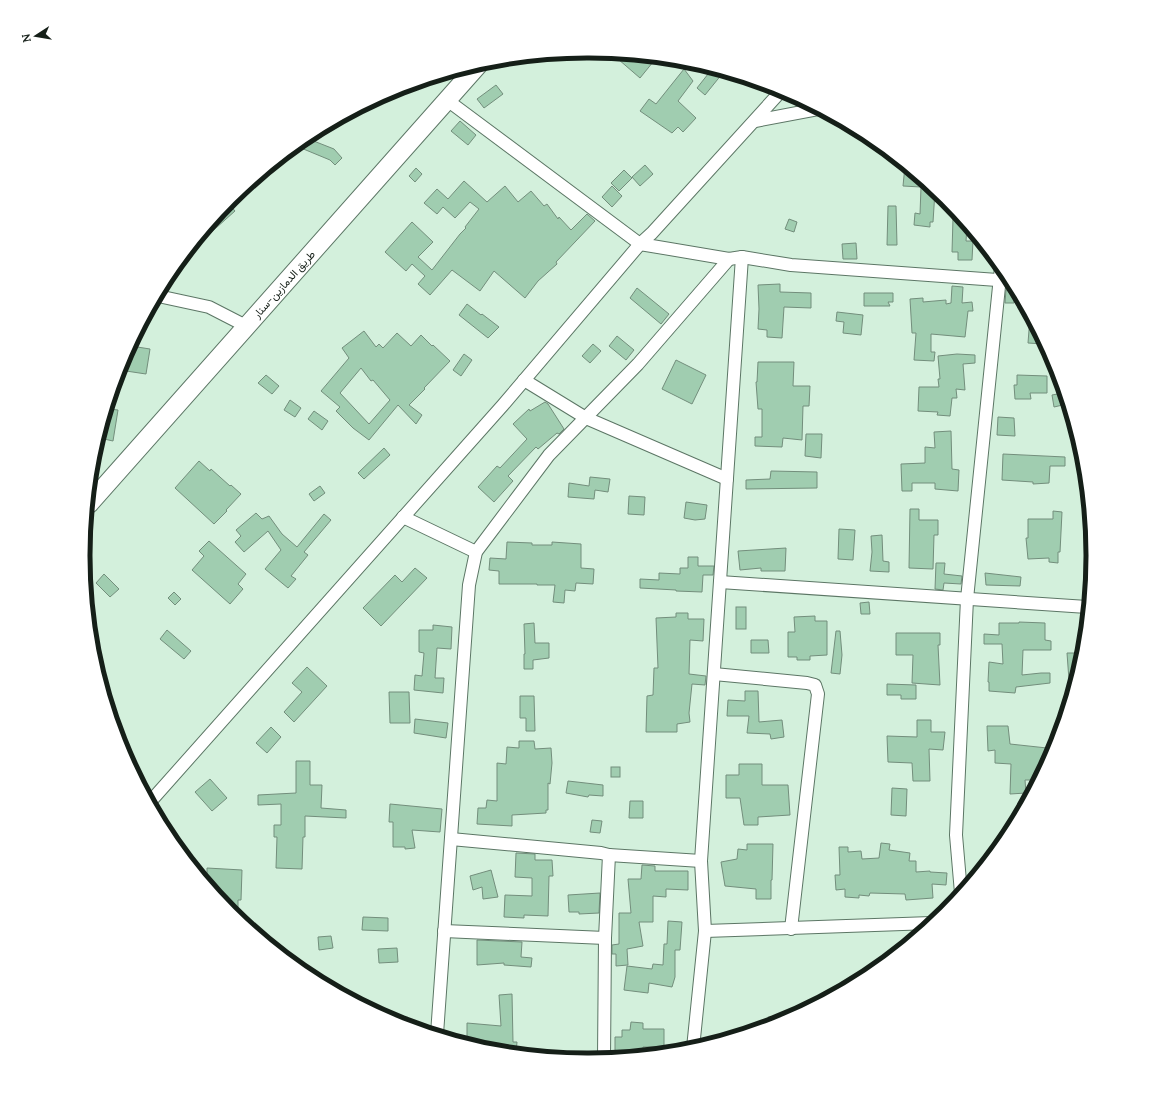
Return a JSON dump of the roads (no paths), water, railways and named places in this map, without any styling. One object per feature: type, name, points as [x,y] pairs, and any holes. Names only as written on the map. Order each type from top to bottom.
[{"type":"highway","name":"طريق الدمازين-سنار","points":[[94,497],[472,72]]},
{"type":"street","points":[[154,798],[524,380],[640,244],[777,96]]},
{"type":"street","points":[[447,100],[640,244],[729,259],[742,257],[790,265],[1003,281]]},
{"type":"street","points":[[755,121],[811,110]]},
{"type":"street","points":[[694,1041],[705,931],[701,861],[742,257]]},
{"type":"street","points":[[437,1030],[469,585],[476,552],[549,455],[638,364],[729,259]]},
{"type":"street","points":[[960,886],[956,835],[968,599],[1005,283]]},
{"type":"street","points":[[163,297],[209,307],[246,326]]},
{"type":"street","points":[[524,380],[586,418],[727,479]]},
{"type":"street","points":[[403,517],[476,552]]},
{"type":"street","points":[[720,582],[1082,607]]},
{"type":"street","points":[[714,674],[807,683],[815,686],[818,694],[791,929]]},
{"type":"street","points":[[451,839],[609,855],[701,861]]},
{"type":"street","points":[[604,1053],[605,938],[609,855]]},
{"type":"street","points":[[705,931],[923,923]]},
{"type":"street","points":[[444,931],[605,938]]}]
